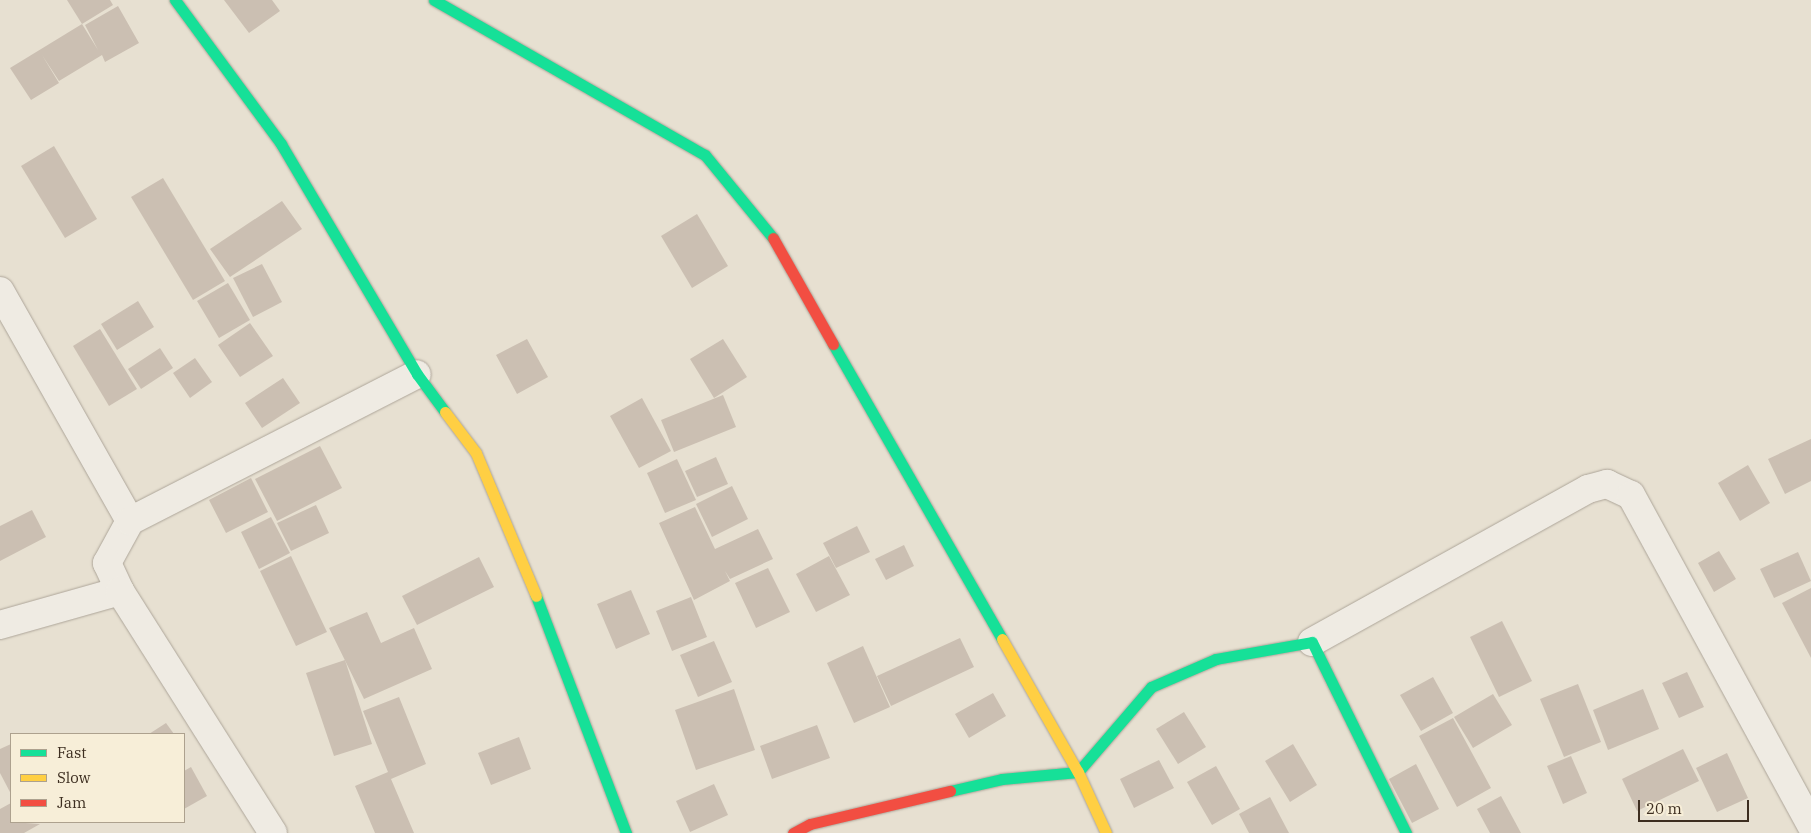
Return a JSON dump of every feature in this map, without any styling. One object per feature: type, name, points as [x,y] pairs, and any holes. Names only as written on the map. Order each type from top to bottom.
[{"type":"street","points":[[175,0],[281,144],[417,374],[476,453],[530,580],[626,833]]},
{"type":"street","points":[[434,0],[705,155],[770,233],[1078,772],[1106,833]]},
{"type":"street","points":[[0,291],[130,521]]},
{"type":"street","points":[[273,833],[120,591],[107,563],[130,521],[417,374]]},
{"type":"street","points":[[793,833],[810,824],[1002,779],[1078,772],[1151,687],[1216,659],[1312,642],[1588,489],[1607,484],[1631,495],[1811,824]]},
{"type":"street","points":[[0,625],[120,591]]},
{"type":"street","points":[[1312,642],[1406,833]]},
{"type":"building","points":[[67,0],[110,0],[113,5],[82,24]]},
{"type":"building","points":[[224,0],[272,0],[280,11],[249,33]]},
{"type":"building","points":[[118,6],[139,43],[105,62],[102,55],[59,81],[42,55],[59,83],[31,100],[10,68],[82,24],[98,50],[85,25]]},
{"type":"building","points":[[54,146],[97,219],[65,238],[21,166]]},
{"type":"building","points":[[163,178],[225,281],[193,300],[131,197]]},
{"type":"building","points":[[282,201],[302,229],[230,277],[210,249]]},
{"type":"building","points":[[697,214],[728,266],[692,288],[661,236]]},
{"type":"building","points":[[262,264],[282,302],[253,317],[233,278]]},
{"type":"building","points":[[228,283],[250,320],[219,338],[197,301]]},
{"type":"building","points":[[138,301],[154,327],[117,350],[101,324]]},
{"type":"building","points":[[250,323],[273,356],[240,377],[218,345]]},
{"type":"building","points":[[100,329],[137,389],[109,406],[73,346]]},
{"type":"building","points":[[527,339],[548,377],[517,394],[496,355]]},
{"type":"building","points":[[723,339],[747,377],[714,398],[690,359]]},
{"type":"building","points":[[160,348],[173,368],[141,389],[128,369]]},
{"type":"building","points":[[195,358],[212,382],[190,398],[173,373]]},
{"type":"building","points":[[283,378],[300,403],[262,428],[245,403]]},
{"type":"building","points":[[723,395],[736,427],[674,452],[661,420]]},
{"type":"building","points":[[642,398],[671,451],[639,468],[610,416]]},
{"type":"building","points":[[1811,439],[1811,481],[1785,494],[1768,459]]},
{"type":"building","points":[[320,446],[342,488],[277,521],[255,479]]},
{"type":"building","points":[[716,457],[728,484],[697,497],[685,471]]},
{"type":"building","points":[[677,459],[696,500],[665,513],[647,473]]},
{"type":"building","points":[[1748,465],[1770,503],[1740,521],[1718,483]]},
{"type":"building","points":[[251,478],[268,512],[226,533],[209,500]]},
{"type":"building","points":[[732,486],[748,519],[712,537],[696,504]]},
{"type":"building","points":[[316,505],[329,533],[291,551],[277,523]]},
{"type":"building","points":[[695,507],[715,549],[758,529],[773,559],[730,579],[725,571],[730,581],[694,600],[659,523]]},
{"type":"building","points":[[32,510],[46,537],[0,561],[0,526]]},
{"type":"building","points":[[271,517],[290,553],[259,569],[241,532]]},
{"type":"building","points":[[857,526],[870,552],[836,568],[823,543]]},
{"type":"building","points":[[904,545],[914,566],[886,580],[875,559]]},
{"type":"building","points":[[1719,551],[1736,579],[1714,592],[1698,563]]},
{"type":"building","points":[[1798,552],[1811,581],[1774,598],[1760,569]]},
{"type":"building","points":[[291,556],[327,632],[296,646],[260,571]]},
{"type":"building","points":[[829,556],[850,595],[816,612],[796,574]]},
{"type":"building","points":[[479,557],[494,587],[417,625],[402,596]]},
{"type":"building","points":[[768,568],[790,612],[756,628],[735,583]]},
{"type":"building","points":[[1811,588],[1811,658],[1782,603]]},
{"type":"building","points":[[631,590],[650,634],[616,649],[597,604]]},
{"type":"building","points":[[691,597],[707,637],[672,651],[656,611]]},
{"type":"building","points":[[367,612],[381,643],[414,628],[432,669],[364,699],[329,628]]},
{"type":"building","points":[[1502,621],[1532,681],[1499,697],[1470,637]]},
{"type":"building","points":[[960,638],[974,667],[891,706],[877,676]]},
{"type":"building","points":[[714,641],[732,682],[698,697],[680,655]]},
{"type":"building","points":[[863,646],[890,707],[854,723],[827,663]]},
{"type":"building","points":[[345,660],[372,744],[334,756],[306,673]]},
{"type":"building","points":[[1687,672],[1704,707],[1679,718],[1662,683]]},
{"type":"building","points":[[1433,677],[1453,713],[1421,731],[1400,695]]},
{"type":"building","points":[[1578,684],[1601,742],[1564,757],[1540,699]]},
{"type":"building","points":[[734,689],[755,750],[696,770],[675,710]]},
{"type":"building","points":[[1643,689],[1659,729],[1608,750],[1593,710]]},
{"type":"building","points":[[993,693],[1006,716],[969,738],[955,714]]},
{"type":"building","points":[[1493,694],[1512,725],[1473,748],[1454,717]]},
{"type":"building","points":[[399,697],[426,764],[391,779],[414,833],[375,833],[355,786],[388,772],[363,711]]},
{"type":"building","points":[[1184,712],[1206,747],[1178,764],[1156,729]]},
{"type":"building","points":[[1453,718],[1491,788],[1457,807],[1419,736]]},
{"type":"building","points":[[166,723],[173,733],[151,733]]},
{"type":"building","points":[[817,725],[830,758],[772,779],[760,746]]},
{"type":"building","points":[[519,737],[531,769],[491,785],[478,753]]},
{"type":"building","points":[[10,744],[10,792],[0,773],[0,749]]},
{"type":"building","points":[[1293,744],[1317,785],[1290,802],[1265,761]]},
{"type":"building","points":[[1683,749],[1699,781],[1637,811],[1622,779]]},
{"type":"building","points":[[1727,753],[1748,798],[1717,812],[1696,768]]},
{"type":"building","points":[[1571,756],[1587,793],[1563,804],[1547,766]]},
{"type":"building","points":[[1159,760],[1174,788],[1134,808],[1120,779]]},
{"type":"building","points":[[1416,764],[1439,809],[1412,823],[1389,779]]},
{"type":"building","points":[[1216,766],[1240,809],[1212,825],[1187,782]]},
{"type":"building","points":[[191,767],[207,796],[185,808],[185,770]]},
{"type":"building","points":[[714,784],[728,815],[690,832],[676,801]]},
{"type":"building","points":[[1501,796],[1521,833],[1490,833],[1477,809]]},
{"type":"building","points":[[1270,797],[1289,833],[1249,833],[1239,814]]},
{"type":"building","points":[[10,804],[10,823],[40,824],[24,833],[0,833],[0,809]]},
{"type":"traffic: fast","points":[[175,0],[281,144],[417,374],[445,412]]},
{"type":"traffic: fast","points":[[434,0],[705,155],[773,238]]},
{"type":"traffic: fast","points":[[833,344],[1002,639]]},
{"type":"traffic: fast","points":[[536,596],[626,833]]},
{"type":"traffic: fast","points":[[950,791],[1002,779],[1078,772],[1151,687],[1216,659],[1312,642],[1406,833]]},
{"type":"traffic: slow","points":[[445,412],[476,453],[536,596]]},
{"type":"traffic: slow","points":[[1002,639],[1078,772],[1106,833]]},
{"type":"traffic: jam","points":[[773,238],[833,344]]},
{"type":"traffic: jam","points":[[793,833],[810,824],[950,791]]}]
